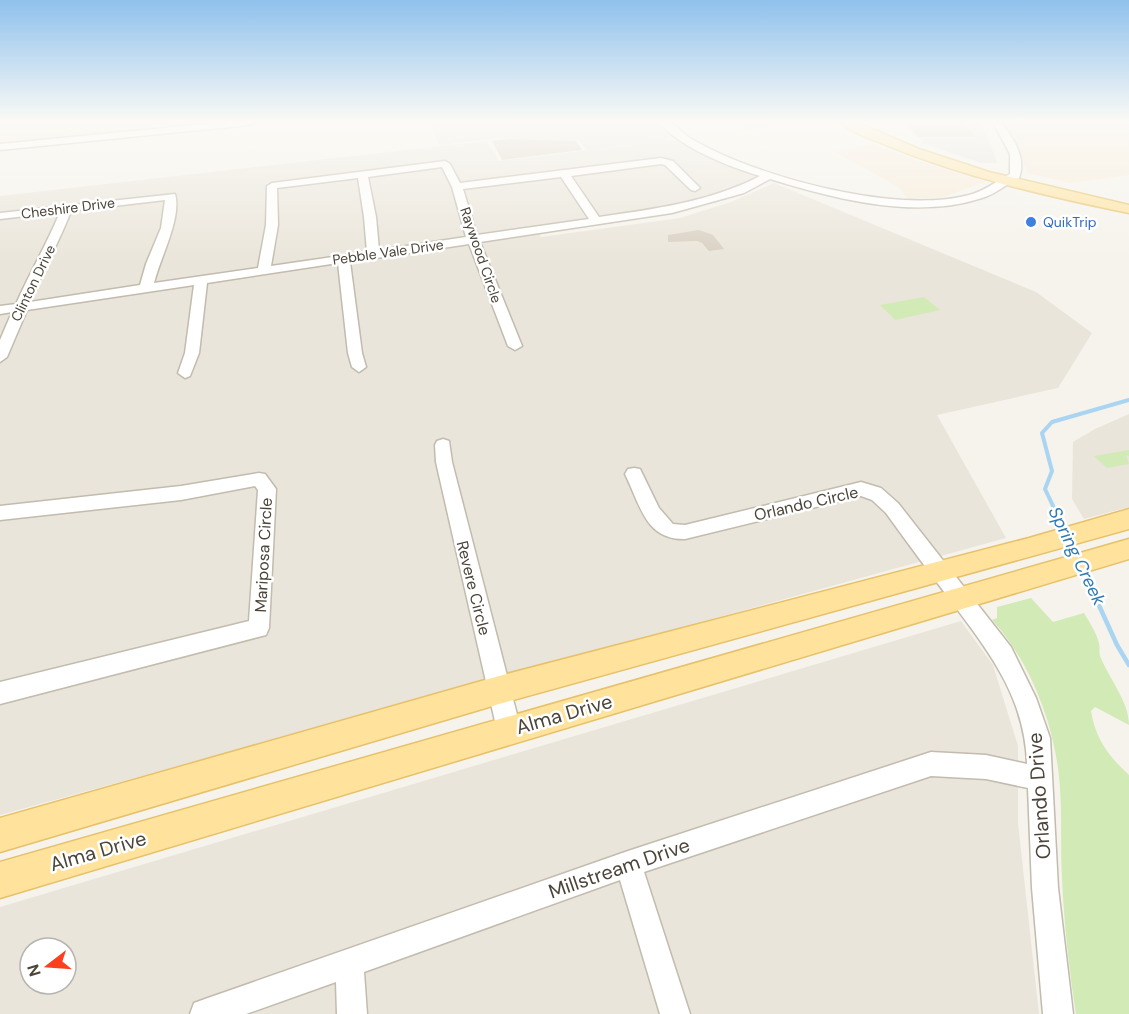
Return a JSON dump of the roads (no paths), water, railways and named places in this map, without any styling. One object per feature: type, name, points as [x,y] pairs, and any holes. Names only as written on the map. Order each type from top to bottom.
[{"type":"main road","points":[[991,169],[1116,202],[1129,209]]},
{"type":"main road","points":[[995,169],[1116,202]]},
{"type":"main road","name":"Alma Drive","points":[[0,880],[962,597],[1099,528],[1129,519]]},
{"type":"main road","name":"Alma Drive","points":[[0,835],[499,690],[941,571],[1121,551]]},
{"type":"street","name":"Raywood Circle","points":[[362,174],[401,169]]},
{"type":"street","name":"Raywood Circle","points":[[448,169],[457,187],[473,240],[515,346]]},
{"type":"street","points":[[457,187],[594,169]]},
{"type":"street","points":[[676,169],[695,188]]},
{"type":"street","points":[[755,169],[845,196],[902,203],[943,203],[988,192],[1010,174],[1011,169]]},
{"type":"street","points":[[1008,169],[1010,174]]},
{"type":"street","points":[[564,173],[596,221]]},
{"type":"street","points":[[264,271],[272,225],[272,186],[362,174],[370,217],[373,255]]},
{"type":"street","name":"Pebble Vale Drive","points":[[0,310],[473,240],[703,203],[740,191],[770,175]]},
{"type":"street","name":"Cheshire Drive","points":[[0,216],[171,196],[167,228],[152,264],[146,288]]},
{"type":"street","name":"Clinton Drive","points":[[0,357],[20,307],[36,272],[52,246],[67,208]]},
{"type":"street","points":[[344,259],[355,353],[359,367]]},
{"type":"street","points":[[185,373],[192,353],[201,280]]},
{"type":"street","name":"Revere Circle","points":[[443,445],[444,462],[509,730]]},
{"type":"street","name":"Orlando Circle","points":[[634,474],[664,529],[674,532],[685,532],[861,489],[873,491],[884,498],[962,597]]},
{"type":"street","name":"Mariposa Circle","points":[[0,513],[181,493],[259,478],[267,489],[259,628],[0,693]]},
{"type":"street","name":"Orlando Drive","points":[[962,597],[1003,654],[1025,698],[1038,738],[1045,888],[1058,1014]]},
{"type":"street","name":"Millstream Drive","points":[[205,1014],[628,864],[931,764],[970,764],[1011,770],[1039,779]]},
{"type":"street","points":[[628,864],[675,1014]]},
{"type":"street","points":[[349,964],[352,1014]]},
{"type":"waterway","name":"Spring Creek","points":[[1064,529],[1045,489],[1052,471],[1042,433],[1052,422],[1129,400]]},
{"type":"waterway","name":"Spring Creek","points":[[1063,528],[1065,532]]},
{"type":"waterway","name":"Spring Creek","points":[[1069,541],[1077,559]]},
{"type":"waterway","name":"Spring Creek","points":[[1082,568],[1117,645],[1129,665]]},
{"type":"place","name":"QuikTrip","points":[[1031,222]]}]
